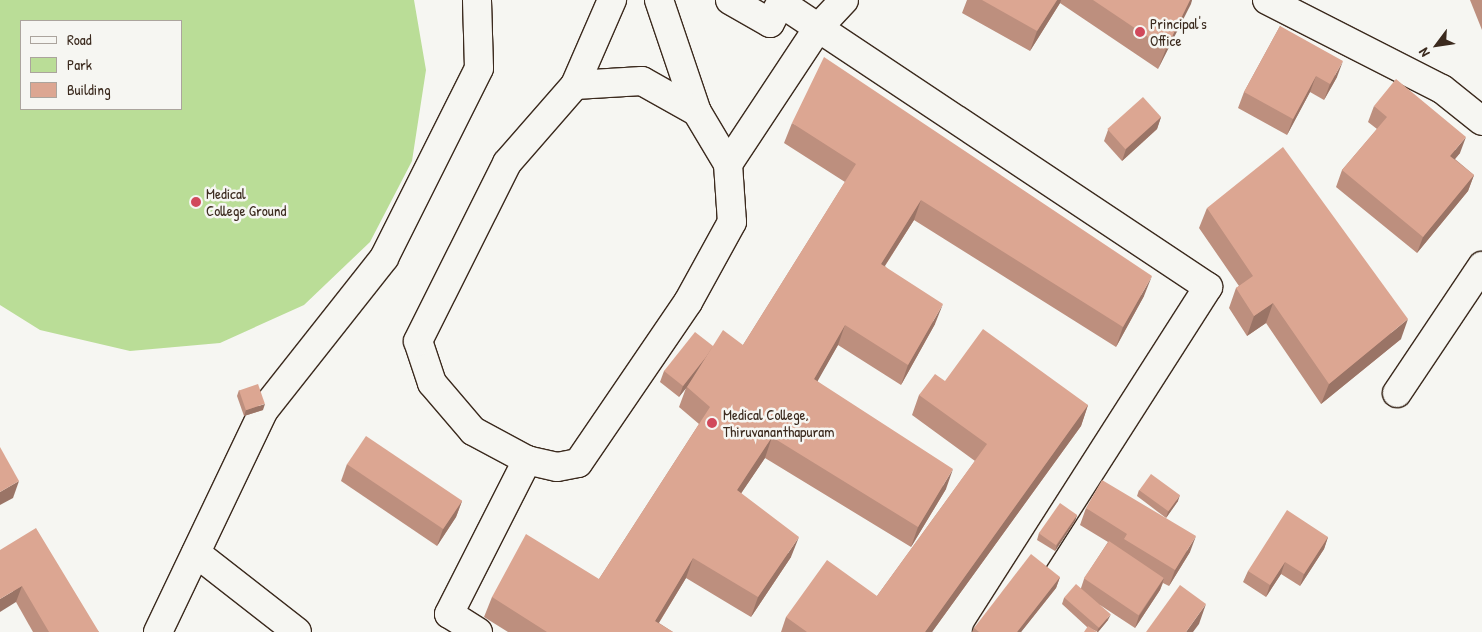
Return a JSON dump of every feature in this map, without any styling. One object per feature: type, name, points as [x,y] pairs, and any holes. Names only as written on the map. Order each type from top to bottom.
[{"type":"street","points":[[158,632],[264,410],[384,258],[479,68],[478,0]]},
{"type":"street","points":[[612,0],[575,85],[507,163],[418,341],[432,383],[473,432],[527,460],[557,467],[578,463],[616,410],[688,302],[732,222],[728,164],[697,112],[659,0]]},
{"type":"street","points":[[730,0],[770,23],[782,1],[818,28],[1208,287],[987,632]]},
{"type":"street","points":[[728,164],[818,28],[844,0]]},
{"type":"street","points":[[1267,0],[1442,89],[1482,121]]},
{"type":"street","points":[[575,85],[642,81],[697,112]]},
{"type":"street","points":[[1398,394],[1482,266]]},
{"type":"street","points":[[478,632],[449,614],[527,460]]},
{"type":"street","points":[[196,553],[297,632]]},
{"type":"green space","name":"Medical College Ground","points":[[0,0],[414,0],[426,70],[412,161],[370,242],[304,305],[220,343],[130,351],[40,330],[0,305]]},
{"type":"building","points":[[982,0],[1057,0],[1037,31]]},
{"type":"building","points":[[1093,0],[1190,0],[1166,49]]},
{"type":"building","points":[[1280,26],[1343,61],[1330,84],[1316,76],[1293,119],[1244,92]]},
{"type":"building","points":[[824,57],[1152,276],[1123,327],[921,200],[881,264],[943,304],[908,365],[845,325],[814,379],[953,469],[918,527],[772,437],[737,490],[799,537],[758,597],[693,558],[655,621],[673,632],[547,632],[492,597],[526,534],[599,579],[710,407],[687,387],[723,330],[743,345],[856,164],[792,123]]},
{"type":"building","points":[[1396,79],[1466,137],[1450,156],[1474,175],[1423,237],[1342,170],[1387,117],[1374,106]]},
{"type":"building","points":[[1143,97],[1161,117],[1125,149],[1107,129]]},
{"type":"building","points":[[1283,147],[1408,319],[1329,384],[1273,303],[1254,316],[1236,288],[1253,276],[1207,208]]},
{"type":"building","points":[[983,329],[1088,405],[925,632],[807,632],[786,617],[827,560],[877,596],[987,444],[919,395],[935,374],[945,381]]},
{"type":"building","points":[[695,332],[713,346],[683,386],[664,371]]},
{"type":"building","points":[[258,384],[265,404],[246,410],[239,391]]},
{"type":"building","points":[[366,436],[462,501],[443,529],[347,464]]},
{"type":"building","points":[[0,447],[19,481],[0,492]]},
{"type":"building","points":[[1151,474],[1180,495],[1168,511],[1139,490]]},
{"type":"building","points":[[1102,480],[1196,536],[1175,570],[1124,539],[1127,534],[1086,508]]},
{"type":"building","points":[[1060,503],[1077,515],[1056,545],[1039,533]]},
{"type":"building","points":[[1287,510],[1328,537],[1304,574],[1285,562],[1270,585],[1248,571]]},
{"type":"building","points":[[36,528],[99,632],[49,632],[22,586],[0,599],[0,550]]},
{"type":"building","points":[[1109,541],[1164,578],[1139,615],[1084,578]]},
{"type":"building","points":[[1031,554],[1060,577],[1017,632],[979,632],[974,628]]},
{"type":"building","points":[[1076,584],[1111,614],[1099,628],[1064,598]]},
{"type":"building","points":[[1180,585],[1206,604],[1186,632],[1146,632]]},
{"type":"building","points":[[1088,626],[1097,632],[1084,632]]},
{"type":"place","name":"Principal's Office","points":[[1140,32]]},
{"type":"place","name":"Medical College Ground","points":[[196,202]]},
{"type":"place","name":"Medical College, Thiruvananthapuram","points":[[712,423]]}]
